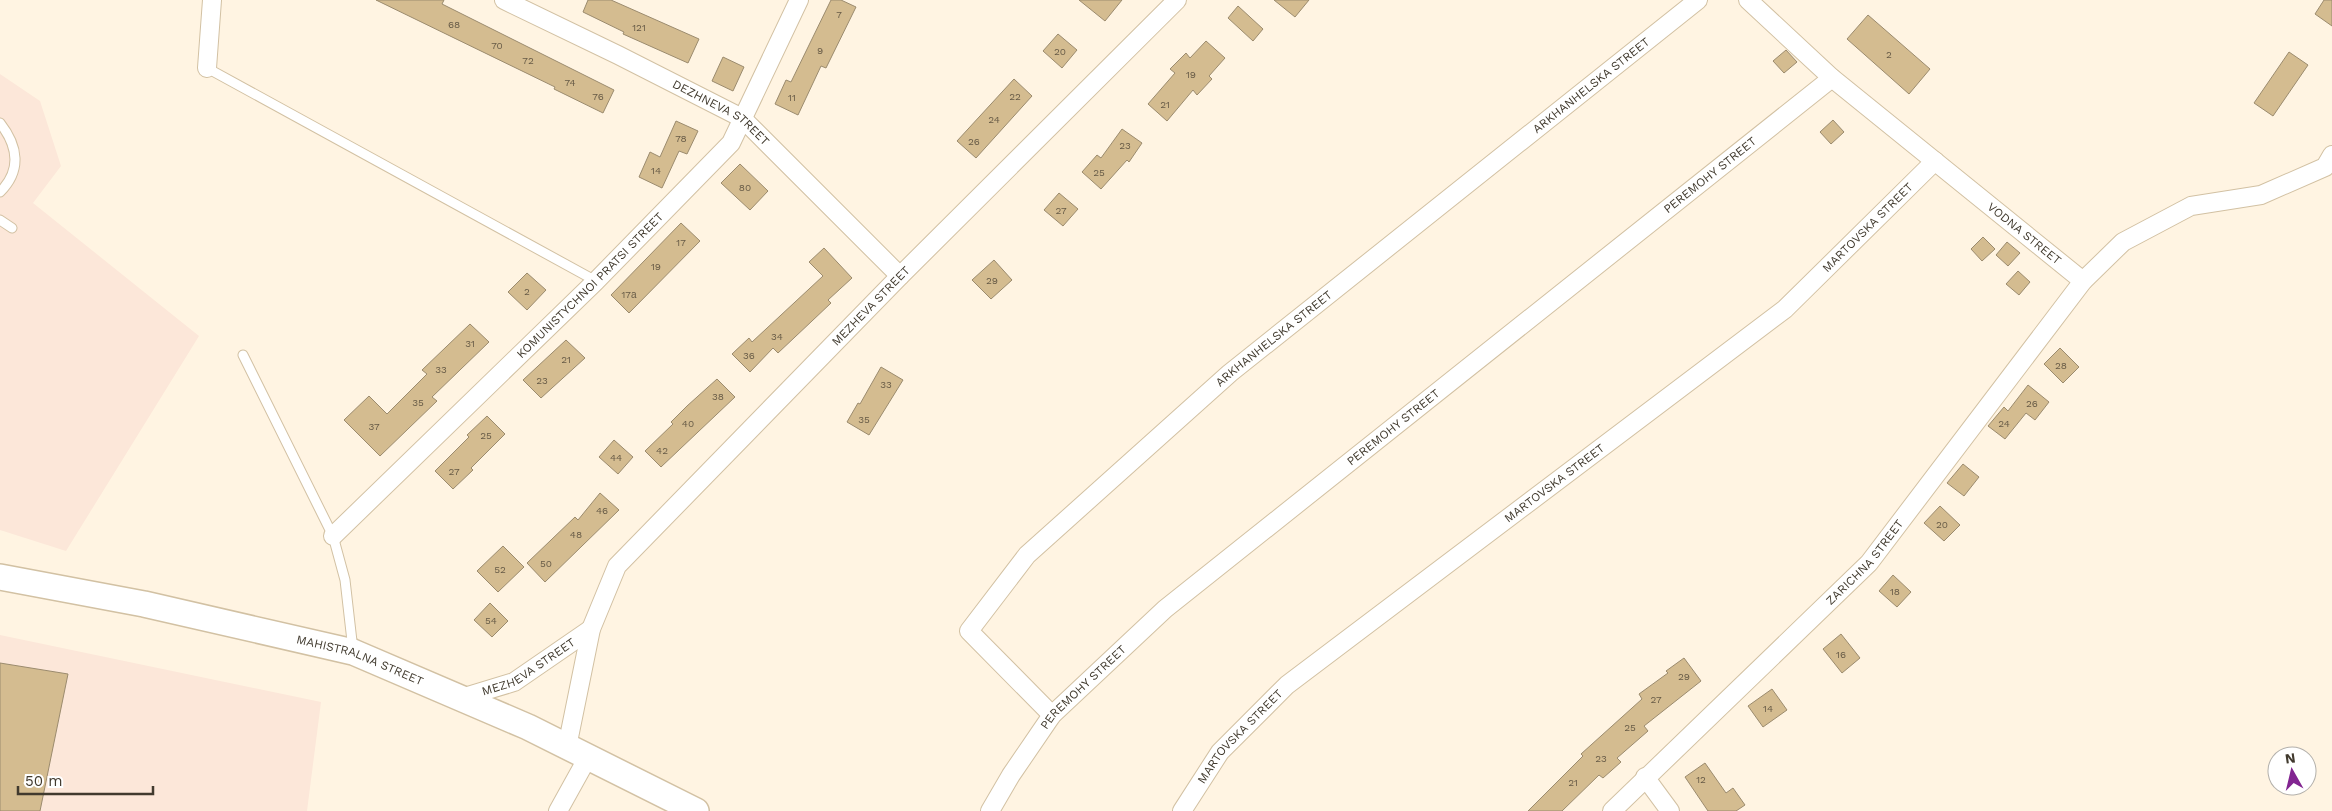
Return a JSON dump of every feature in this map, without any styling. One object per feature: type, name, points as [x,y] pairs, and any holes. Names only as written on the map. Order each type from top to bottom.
[{"type":"main road","name":"MAHISTRALNA STREET","points":[[0,577],[144,604],[353,652],[461,698],[577,752],[696,811]]},
{"type":"street","points":[[207,68],[212,0]]},
{"type":"street","name":"DEZHNEVA STREET","points":[[504,0],[742,118],[900,276]]},
{"type":"street","name":"KOMUNISTYCHNOI PRATSI STREET","points":[[333,536],[596,281],[731,143],[799,0]]},
{"type":"street","name":"MEZHEVA STREET","points":[[558,811],[577,752],[591,629],[617,566],[900,276],[1177,0]]},
{"type":"street","name":"ARKHANHELSKA STREET","points":[[1052,715],[969,631],[1027,556],[1230,373],[1698,0]]},
{"type":"street","name":"VODNA STREET","points":[[1748,0],[1832,78],[2083,281]]},
{"type":"street","name":"PEREMOHY STREET","points":[[990,811],[1011,775],[1052,715],[1165,609],[1832,78]]},
{"type":"street","points":[[2083,281],[2123,242],[2191,206],[2261,195],[2325,167],[2332,155]]},
{"type":"street","name":"MARTOVSKA STREET","points":[[1182,811],[1220,752],[1287,685],[1785,309],[1935,161]]},
{"type":"street","name":"ZARICHNA STREET","points":[[1612,811],[1645,777],[1869,563],[2083,281]]},
{"type":"street","name":"MEZHEVA STREET","points":[[461,698],[514,682],[591,629]]},
{"type":"street","points":[[1645,777],[1670,811]]},
{"type":"lane","points":[[207,68],[596,281]]},
{"type":"lane","points":[[0,123],[7,132],[15,155],[14,172],[0,192]]},
{"type":"lane","points":[[0,220],[12,228]]},
{"type":"lane","points":[[244,355],[333,536],[345,580],[353,652]]},
{"type":"shaded area","points":[[0,74],[40,101],[61,166],[33,203],[199,336],[66,551],[0,530]]},
{"type":"shaded area","points":[[0,635],[321,702],[307,811],[0,811]]},
{"type":"building","points":[[376,0],[444,0],[442,4],[614,90],[603,113],[554,89],[555,87]]},
{"type":"building","points":[[588,0],[611,0],[699,39],[688,63],[623,34],[624,32],[583,12]]},
{"type":"building","points":[[831,0],[841,0],[856,7],[826,68],[821,66],[798,115],[775,104],[786,80],[791,82]]},
{"type":"building","points":[[1079,0],[1122,0],[1105,21]]},
{"type":"building","points":[[1274,0],[1309,0],[1295,17]]},
{"type":"building","points":[[2324,0],[2332,0],[2332,26],[2315,14]]},
{"type":"building","points":[[1238,6],[1263,29],[1253,41],[1228,18]]},
{"type":"building","points":[[1868,15],[1930,69],[1909,94],[1847,39]]},
{"type":"building","points":[[1058,34],[1077,50],[1062,68],[1043,51]]},
{"type":"building","points":[[1206,41],[1225,58],[1209,76],[1212,79],[1197,95],[1193,90],[1167,121],[1148,104],[1175,73],[1170,69],[1186,53],[1190,58]]},
{"type":"building","points":[[1786,50],[1797,62],[1784,73],[1773,61]]},
{"type":"building","points":[[2289,52],[2308,65],[2273,116],[2254,103]]},
{"type":"building","points":[[723,57],[744,67],[733,91],[712,81]]},
{"type":"building","points":[[1014,79],[1032,96],[976,158],[957,141]]},
{"type":"building","points":[[1833,120],[1844,132],[1831,144],[1820,132]]},
{"type":"building","points":[[676,121],[698,131],[687,154],[679,151],[662,188],[639,177],[650,152],[660,157]]},
{"type":"building","points":[[1122,129],[1142,143],[1129,162],[1127,160],[1101,189],[1082,172],[1097,155],[1101,158]]},
{"type":"building","points":[[740,164],[768,191],[750,210],[721,183]]},
{"type":"building","points":[[1059,193],[1078,209],[1063,226],[1044,210]]},
{"type":"building","points":[[681,223],[700,241],[629,313],[611,295]]},
{"type":"building","points":[[1983,237],[1995,249],[1982,261],[1971,249]]},
{"type":"building","points":[[2007,242],[2020,253],[2008,266],[1996,255]]},
{"type":"building","points":[[824,248],[852,278],[828,300],[831,303],[778,353],[773,348],[750,372],[732,354],[749,338],[752,342],[823,276],[809,262]]},
{"type":"building","points":[[994,260],[1012,280],[991,299],[972,280]]},
{"type":"building","points":[[2018,271],[2030,282],[2019,295],[2006,284]]},
{"type":"building","points":[[527,273],[546,290],[527,310],[508,292]]},
{"type":"building","points":[[470,324],[489,342],[432,397],[437,401],[380,456],[344,420],[369,396],[387,414],[427,374],[422,370]]},
{"type":"building","points":[[566,340],[585,358],[541,398],[523,380]]},
{"type":"building","points":[[2060,348],[2079,367],[2063,383],[2044,364]]},
{"type":"building","points":[[881,367],[903,380],[869,435],[847,422],[858,403],[860,404]]},
{"type":"building","points":[[717,379],[735,397],[661,467],[645,451],[673,424],[671,422],[687,406]]},
{"type":"building","points":[[2028,385],[2049,402],[2035,420],[2026,413],[2005,439],[1988,426],[2004,407],[2008,411]]},
{"type":"building","points":[[487,416],[505,434],[453,489],[435,471]]},
{"type":"building","points":[[614,440],[633,457],[618,474],[599,457]]},
{"type":"building","points":[[1963,464],[1979,477],[1964,496],[1947,483]]},
{"type":"building","points":[[600,493],[619,510],[545,582],[527,563],[575,517],[578,520]]},
{"type":"building","points":[[1940,506],[1960,525],[1944,541],[1924,523]]},
{"type":"building","points":[[503,546],[524,567],[498,592],[477,571]]},
{"type":"building","points":[[1893,575],[1911,592],[1897,607],[1879,591]]},
{"type":"building","points":[[490,603],[508,621],[492,637],[474,620]]},
{"type":"building","points":[[1841,634],[1860,658],[1842,673],[1823,649]]},
{"type":"building","points":[[1684,658],[1701,681],[1644,726],[1648,731],[1617,758],[1621,762],[1603,778],[1599,775],[1562,811],[1528,811],[1583,756],[1581,754],[1642,699],[1639,694],[1668,673],[1666,671]]},
{"type":"building","points":[[0,663],[68,674],[40,811],[0,811]]},
{"type":"building","points":[[1772,689],[1787,710],[1763,727],[1748,706]]},
{"type":"building","points":[[1705,763],[1726,793],[1733,788],[1745,805],[1736,811],[1708,811],[1685,777]]}]
